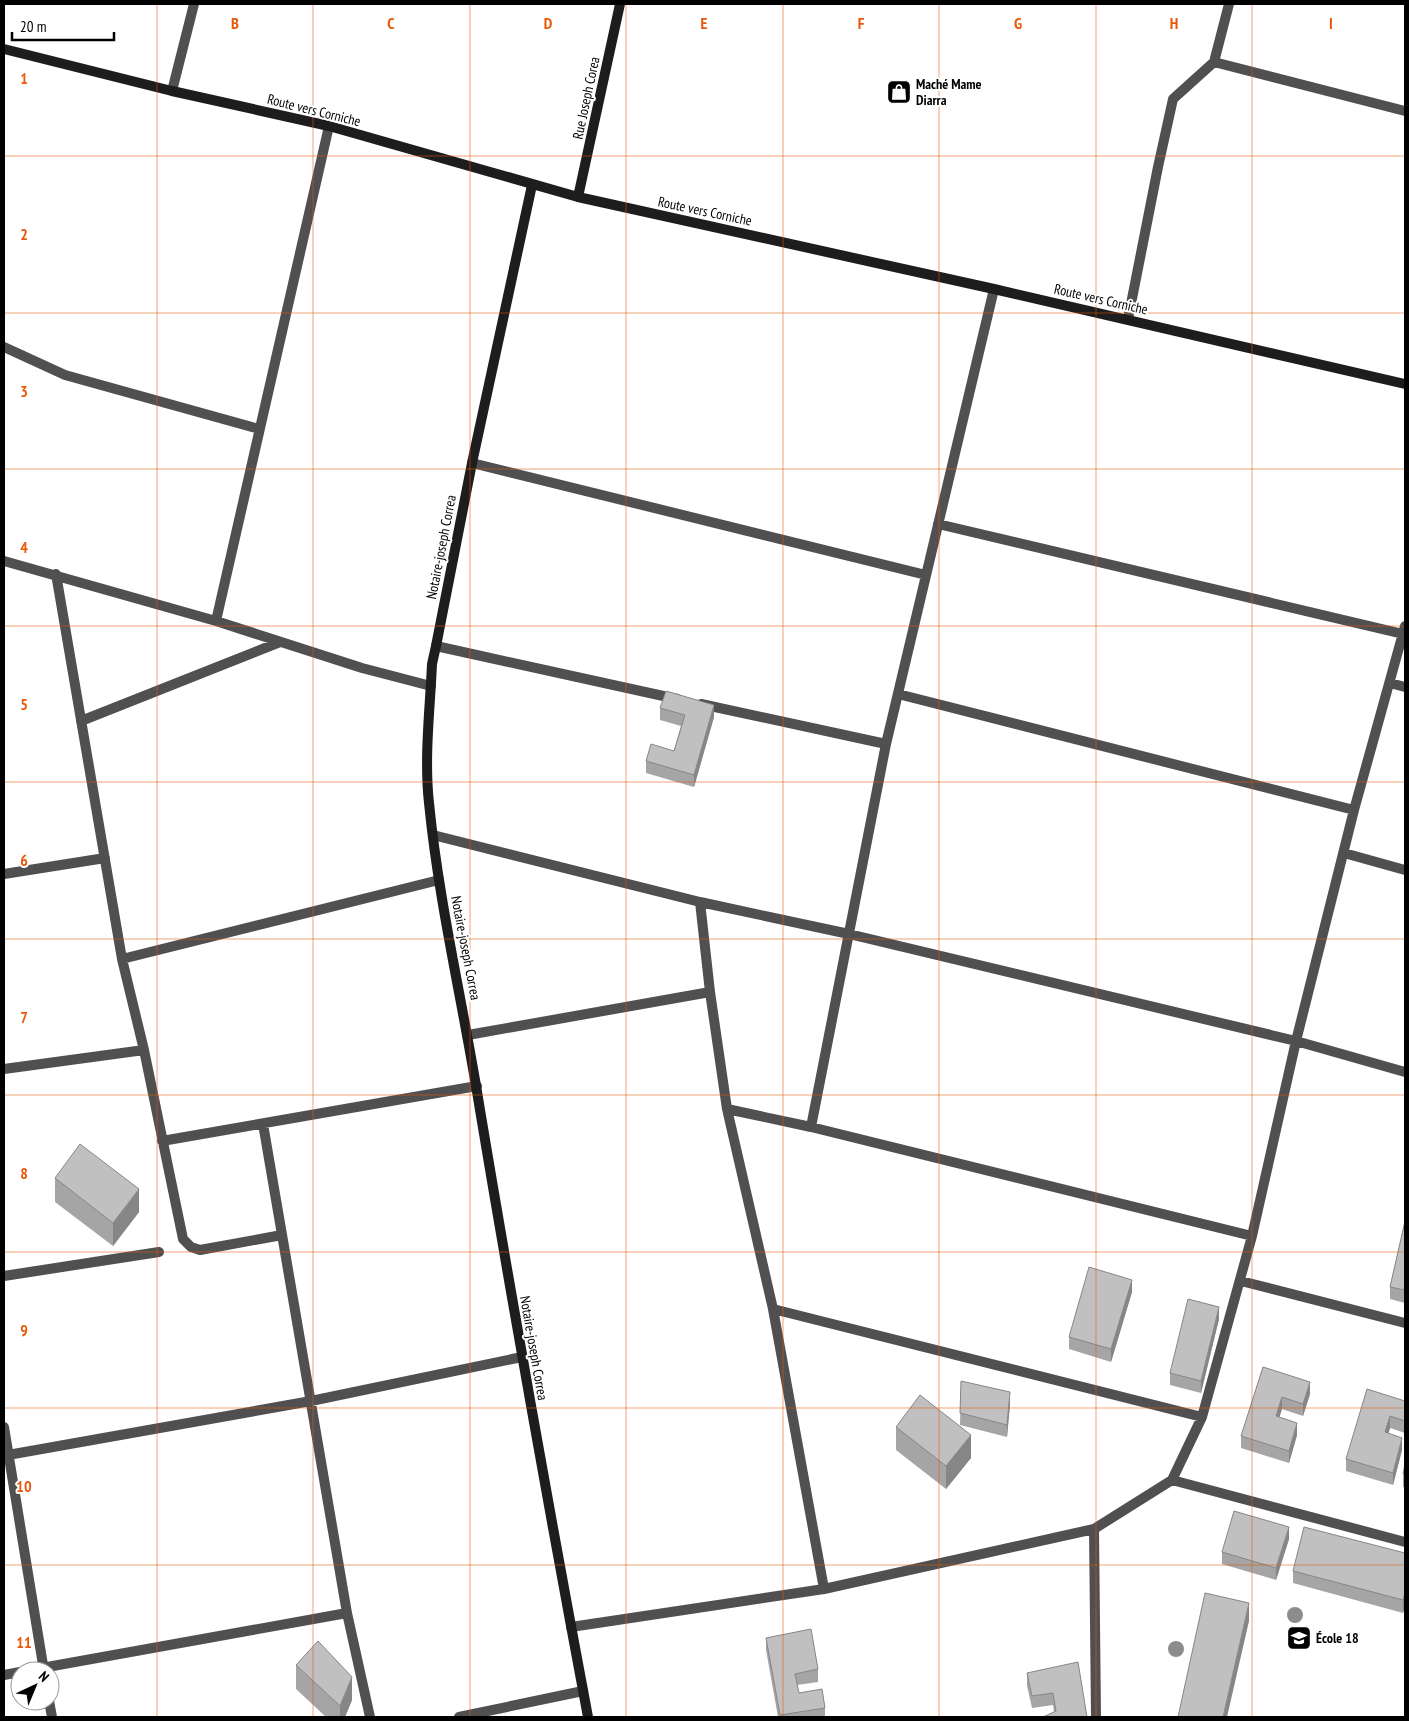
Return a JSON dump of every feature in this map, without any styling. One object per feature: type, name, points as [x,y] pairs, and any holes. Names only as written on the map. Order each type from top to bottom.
[{"type":"street","points":[[172,91],[194,4]]},
{"type":"street","name":"Rue Joseph Corea","points":[[578,197],[620,4]]},
{"type":"street","points":[[1128,319],[1173,99],[1214,62],[1229,4]]},
{"type":"street","name":"Route vers Corniche","points":[[4,50],[172,91],[329,126],[578,197],[1128,319],[1405,384]]},
{"type":"street","points":[[1214,62],[1405,111]]},
{"type":"street","points":[[216,621],[329,126]]},
{"type":"street","name":"Notaire-joseph Correa","points":[[532,185],[472,463],[432,664],[427,777],[439,880],[468,1035],[522,1357],[588,1717]]},
{"type":"street","points":[[811,1127],[886,744],[994,289]]},
{"type":"street","points":[[4,347],[65,375],[259,429]]},
{"type":"street","points":[[472,463],[926,575]]},
{"type":"street","points":[[571,1626],[824,1589],[1094,1529],[1172,1480],[1202,1417],[1241,1281],[1296,1041],[1354,810],[1404,630],[938,524]]},
{"type":"street","points":[[4,560],[216,621],[362,668],[431,686]]},
{"type":"street","points":[[56,574],[122,959],[144,1050],[183,1239],[192,1247],[200,1250],[282,1235]]},
{"type":"street","points":[[81,721],[280,642]]},
{"type":"street","points":[[436,646],[886,744]]},
{"type":"street","points":[[1390,683],[1405,687]]},
{"type":"street","points":[[898,694],[1354,810]]},
{"type":"street","points":[[433,835],[700,902],[849,934],[1296,1041],[1404,1069]]},
{"type":"street","points":[[1344,852],[1405,870]]},
{"type":"street","points":[[4,874],[105,858]]},
{"type":"street","points":[[122,959],[439,880]]},
{"type":"street","points":[[700,902],[710,992],[727,1109],[773,1309],[824,1589]]},
{"type":"street","points":[[468,1035],[710,992]]},
{"type":"street","points":[[4,1069],[144,1050]]},
{"type":"street","points":[[162,1141],[476,1086]]},
{"type":"street","points":[[727,1109],[811,1127],[1252,1236]]},
{"type":"street","points":[[263,1124],[347,1613],[370,1717]]},
{"type":"street","points":[[4,1276],[158,1252]]},
{"type":"street","points":[[1241,1281],[1405,1323]]},
{"type":"street","points":[[773,1309],[1202,1417]]},
{"type":"street","points":[[8,1455],[311,1401],[522,1357]]},
{"type":"street","points":[[4,1427],[42,1661]]},
{"type":"street","points":[[1172,1480],[1405,1542]]},
{"type":"street","points":[[1094,1529],[1096,1717]]},
{"type":"street","points":[[60,1667],[347,1613]]},
{"type":"street","points":[[460,1717],[583,1691]]},
{"type":"building","points":[[666,691],[714,705],[694,775],[646,761],[651,744],[674,751],[685,715],[660,708]]},
{"type":"building","points":[[80,1144],[139,1189],[113,1223],[55,1178]]},
{"type":"building","points":[[1405,1221],[1405,1290],[1390,1287]]},
{"type":"building","points":[[1089,1267],[1132,1280],[1111,1349],[1069,1337]]},
{"type":"building","points":[[1188,1299],[1219,1307],[1201,1381],[1170,1373]]},
{"type":"building","points":[[1263,1367],[1310,1382],[1303,1404],[1282,1397],[1276,1416],[1297,1423],[1289,1451],[1241,1436]]},
{"type":"building","points":[[961,1381],[1010,1392],[1007,1425],[960,1413]]},
{"type":"building","points":[[1367,1389],[1405,1401],[1405,1421],[1390,1416],[1385,1432],[1402,1438],[1393,1473],[1346,1459]]},
{"type":"building","points":[[920,1395],[971,1435],[946,1466],[896,1427]]},
{"type":"building","points":[[1234,1511],[1289,1527],[1276,1568],[1222,1552]]},
{"type":"building","points":[[1304,1527],[1405,1553],[1405,1593],[1403,1600],[1293,1571]]},
{"type":"building","points":[[1205,1593],[1249,1603],[1223,1717],[1178,1717]]},
{"type":"building","points":[[811,1629],[818,1669],[795,1674],[799,1693],[822,1689],[825,1708],[780,1715],[766,1638]]},
{"type":"building","points":[[318,1641],[352,1677],[340,1706],[296,1665]]},
{"type":"building","points":[[1078,1662],[1087,1717],[1043,1717],[1056,1711],[1053,1693],[1032,1696],[1027,1673]]},
{"type":"place","name":"Maché Mame Diarra","points":[[899,92]]},
{"type":"place","name":"École 18","points":[[1299,1638]]}]
